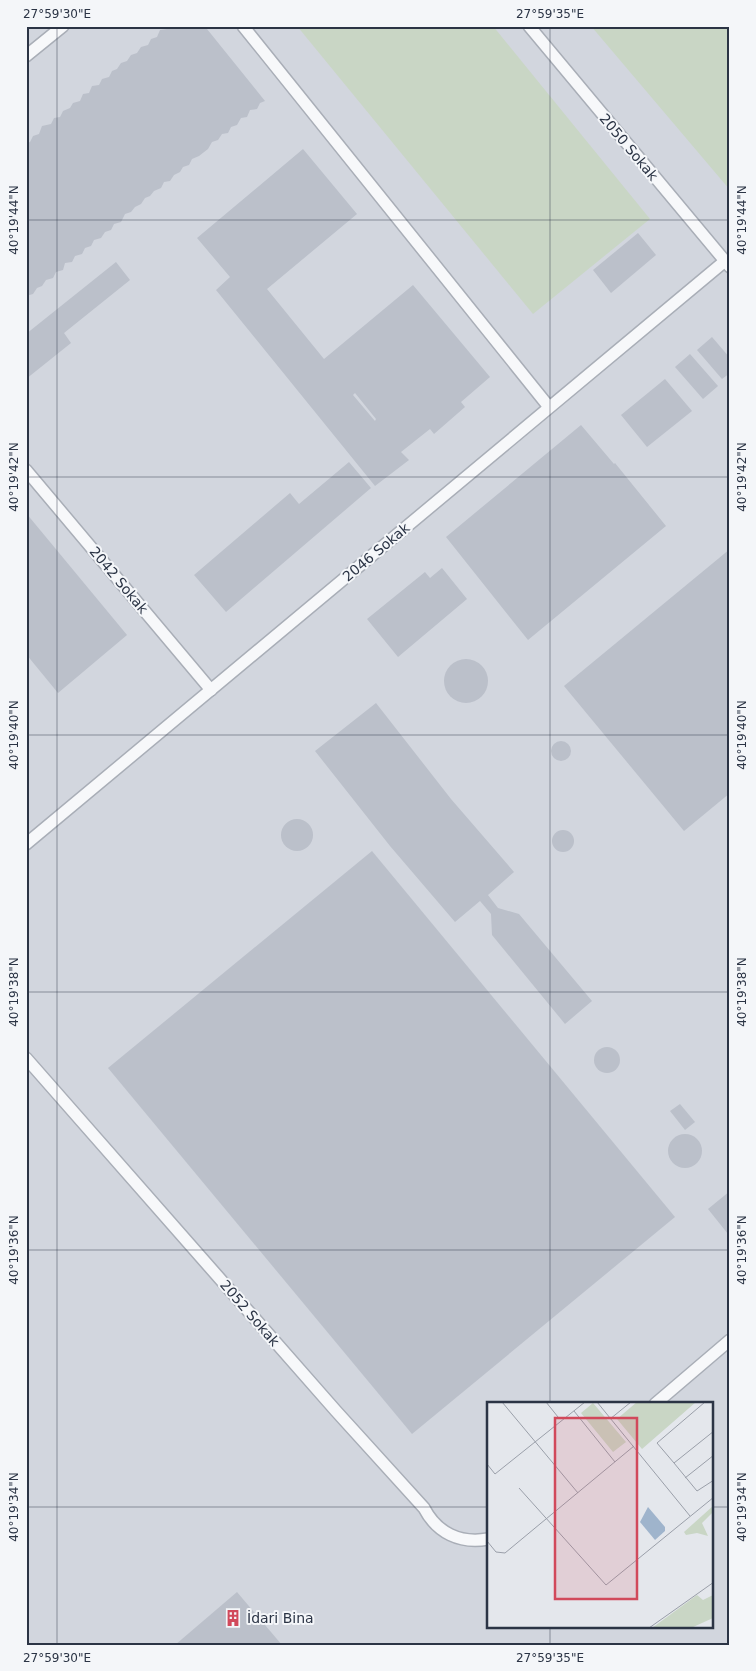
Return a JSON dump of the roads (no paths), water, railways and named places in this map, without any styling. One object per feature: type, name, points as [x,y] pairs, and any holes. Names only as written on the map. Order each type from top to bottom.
[{"type":"lane","points":[[26,56],[62,26]]},
{"type":"lane","points":[[243,26],[550,407]]},
{"type":"lane","name":"2050 Sokak","points":[[529,26],[727,264]]},
{"type":"lane","name":"2046 Sokak","points":[[26,844],[550,407],[727,264]]},
{"type":"lane","name":"2042 Sokak","points":[[26,470],[211,690]]},
{"type":"lane","name":"2052 Sokak","points":[[26,1058],[322,1396],[424,1508],[434,1524],[448,1534],[463,1540],[479,1541],[487,1539]]},
{"type":"lane","points":[[657,1402],[730,1340]]},
{"type":"place","name":"İdari Bina","points":[[233,1618]]}]
